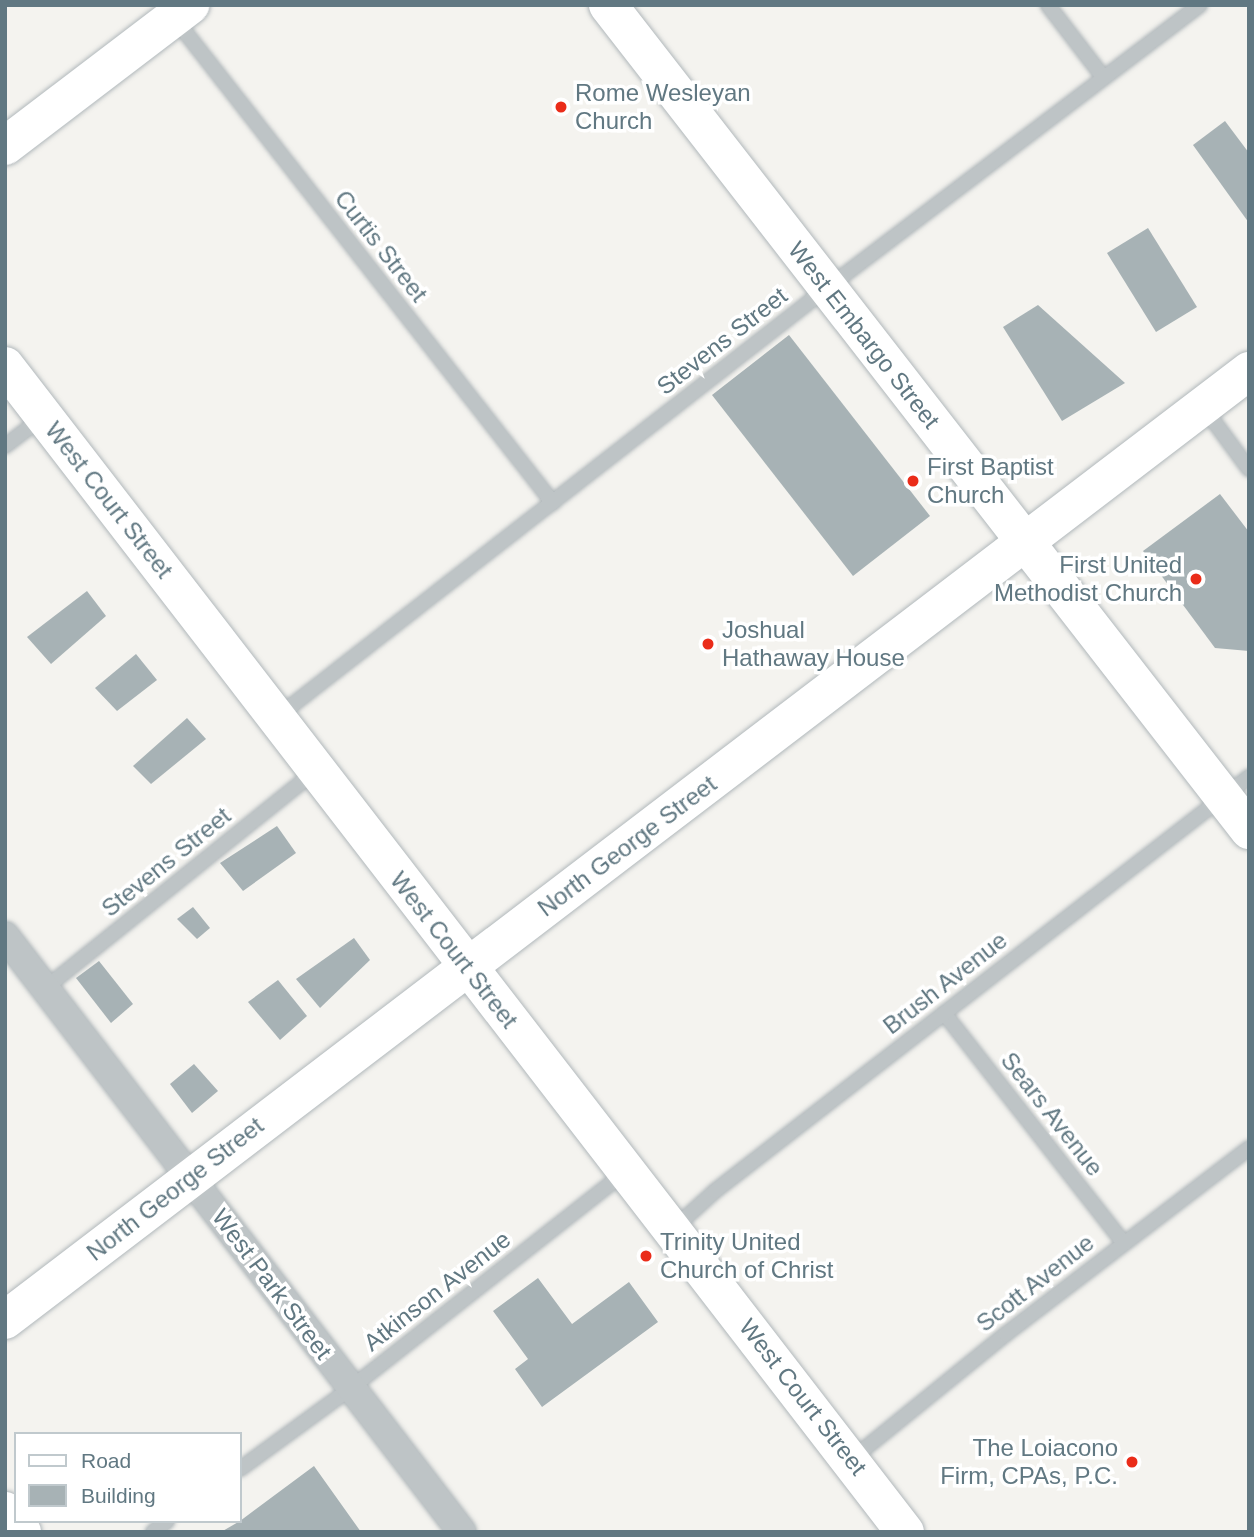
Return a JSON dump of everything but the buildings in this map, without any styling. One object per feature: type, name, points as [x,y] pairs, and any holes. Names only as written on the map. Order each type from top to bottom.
[{"type":"street","name":"West Embargo Street","points":[[608,5],[1027,543],[1236,787],[1249,830]]},
{"type":"street","points":[[5,146],[182,11]]},
{"type":"street","name":"West Court Street","points":[[5,366],[626,1171],[852,1459],[905,1532]]},
{"type":"street","name":"North George Street","points":[[5,1320],[191,1175],[1249,372]]},
{"type":"street","name":"West Park Street","points":[[5,936],[43,989],[191,1175],[462,1532]]},
{"type":"lane","points":[[1048,5],[1103,78]]},
{"type":"lane","name":"Stevens Street","points":[[276,718],[827,288],[1200,5]]},
{"type":"lane","name":"Curtis Street","points":[[182,11],[553,503]]},
{"type":"lane","points":[[1203,407],[1249,470]]},
{"type":"lane","points":[[5,446],[44,416]]},
{"type":"lane","name":"Stevens Street","points":[[43,989],[317,771]]},
{"type":"lane","name":"Brush Avenue","points":[[672,1230],[715,1191],[1236,787]]},
{"type":"lane","name":"Sears Avenue","points":[[944,1013],[1124,1243]]},
{"type":"lane","name":"Scott Avenue","points":[[852,1459],[1124,1243],[1249,1148]]},
{"type":"lane","name":"Atkinson Avenue","points":[[242,1468],[351,1388],[626,1171]]},
{"type":"place","name":"Rome Wesleyan Church","points":[[561,107]]},
{"type":"place","name":"First Baptist Church","points":[[913,481]]},
{"type":"place","name":"First United Methodist Church","points":[[1196,579]]},
{"type":"place","name":"Joshual Hathaway House","points":[[708,644]]},
{"type":"place","name":"Trinity United Church of Christ","points":[[646,1256]]},
{"type":"place","name":"The Loiacono Firm, CPAs, P.C.","points":[[1132,1462]]}]
